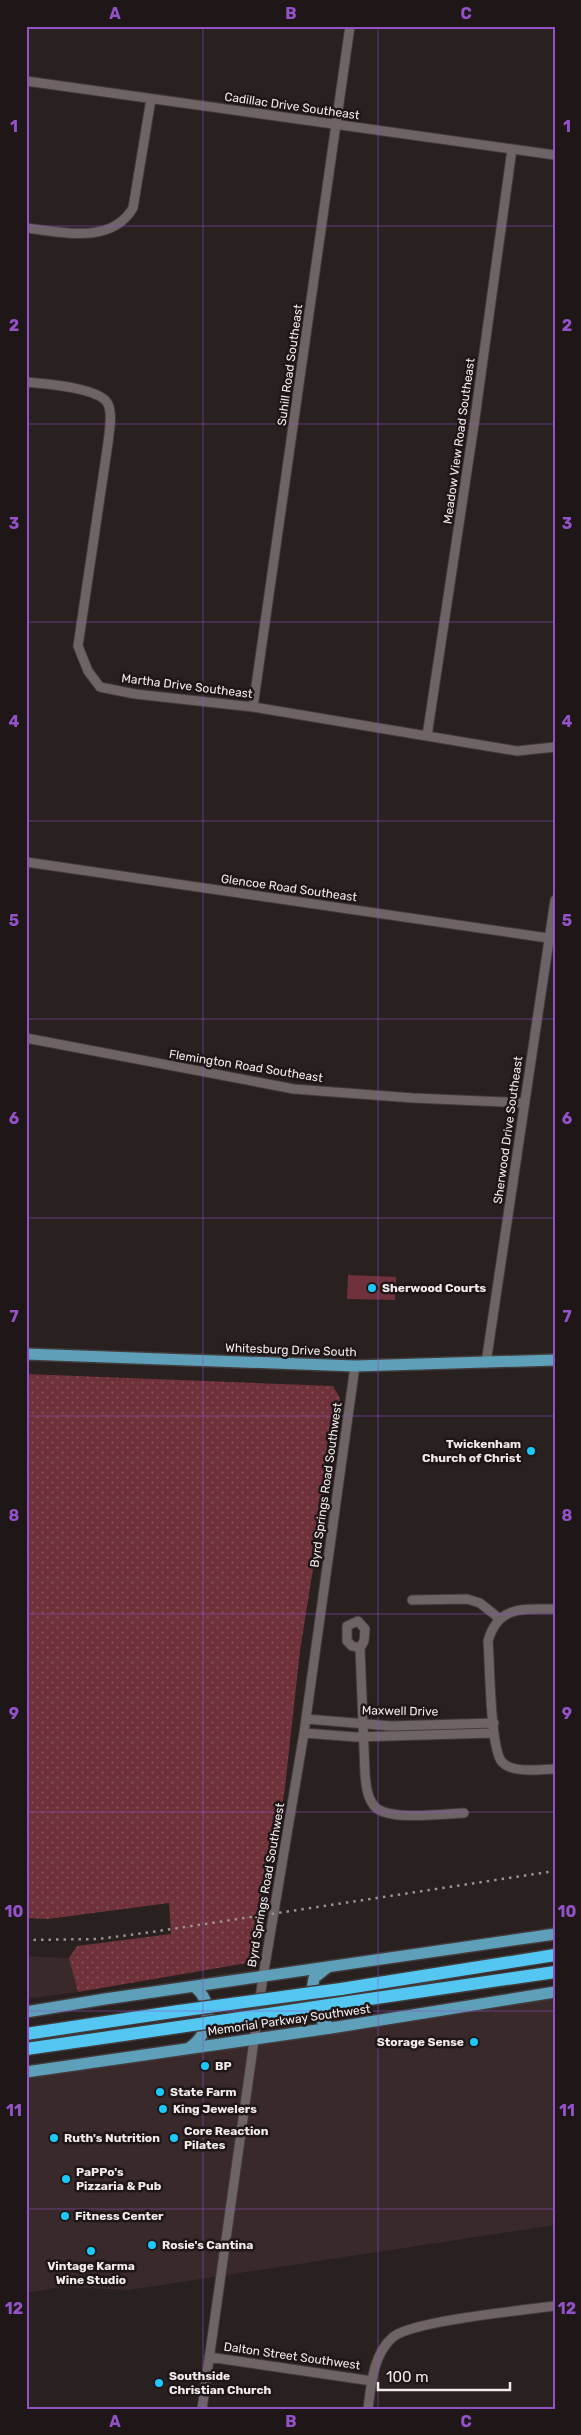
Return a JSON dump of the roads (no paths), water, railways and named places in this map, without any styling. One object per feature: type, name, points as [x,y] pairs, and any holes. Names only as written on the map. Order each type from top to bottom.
[{"type":"highway","name":"Memorial Parkway Southwest","points":[[26,2034],[555,1956]]},
{"type":"highway","name":"Memorial Parkway Southwest","points":[[26,2049],[555,1972]]},
{"type":"main road","name":"Whitesburg Drive South","points":[[26,1354],[355,1366],[486,1364],[555,1360]]},
{"type":"main road","points":[[26,2012],[555,1934]]},
{"type":"main road","points":[[329,1966],[314,1978],[312,1999],[319,2018],[331,2028]]},
{"type":"main road","points":[[188,2049],[200,2041],[207,2022],[207,2006],[204,1994],[196,1986]]},
{"type":"main road","name":"Memorial Parkway Southwest","points":[[26,2072],[331,2028],[555,1992]]},
{"type":"street","name":"Suhill Road Southeast","points":[[253,707],[350,26]]},
{"type":"street","name":"Cadillac Drive Southeast","points":[[26,81],[555,156]]},
{"type":"street","points":[[26,228],[99,233],[126,220],[133,208],[151,99]]},
{"type":"street","name":"Meadow View Road Southeast","points":[[427,736],[475,418],[512,149]]},
{"type":"street","name":"Martha Drive Southeast","points":[[26,382],[87,391],[100,396],[108,403],[110,416],[108,443],[78,646],[88,671],[100,687],[135,694],[253,707],[517,751],[555,747]]},
{"type":"street","name":"Glencoe Road Southeast","points":[[26,862],[548,938]]},
{"type":"street","name":"Sherwood Drive Southeast","points":[[486,1364],[555,900]]},
{"type":"street","name":"Flemington Road Southeast","points":[[26,1038],[294,1089],[413,1098],[524,1103]]},
{"type":"street","name":"Byrd Springs Road Southwest","points":[[202,2409],[256,2038],[263,1976],[304,1733],[355,1366]]},
{"type":"street","points":[[412,1600],[467,1599],[480,1603],[500,1619]]},
{"type":"street","points":[[555,1609],[510,1612],[492,1628],[488,1641],[493,1732],[502,1762],[510,1767],[555,1768]]},
{"type":"street","points":[[360,1648],[363,1736],[368,1794],[375,1807],[389,1815],[464,1813]]},
{"type":"street","name":"Maxwell Drive","points":[[306,1719],[391,1726],[494,1723]]},
{"type":"street","points":[[304,1733],[363,1736],[493,1732]]},
{"type":"street","points":[[368,2409],[372,2381],[381,2352],[393,2337],[417,2326],[555,2306]]},
{"type":"street","name":"Dalton Street Southwest","points":[[209,2357],[372,2381]]},
{"type":"railway","points":[[26,1940],[98,1939],[152,1932],[555,1871]]},
{"type":"place","name":"Sherwood Courts","points":[[372,1288]]},
{"type":"place","name":"Twickenham Church of Christ","points":[[531,1451]]},
{"type":"place","name":"Storage Sense","points":[[474,2042]]},
{"type":"place","name":"BP","points":[[205,2066]]},
{"type":"place","name":"State Farm","points":[[160,2092]]},
{"type":"place","name":"King Jewelers","points":[[163,2109]]},
{"type":"place","name":"Ruth's Nutrition","points":[[54,2138]]},
{"type":"place","name":"Core Reaction Pilates","points":[[174,2138]]},
{"type":"place","name":"PaPPo's Pizzaria & Pub","points":[[66,2179]]},
{"type":"place","name":"Fitness Center","points":[[65,2216]]},
{"type":"place","name":"Rosie's Cantina","points":[[152,2245]]},
{"type":"place","name":"Vintage Karma Wine Studio","points":[[91,2251]]},
{"type":"place","name":"Southside Christian Church","points":[[159,2383]]}]
